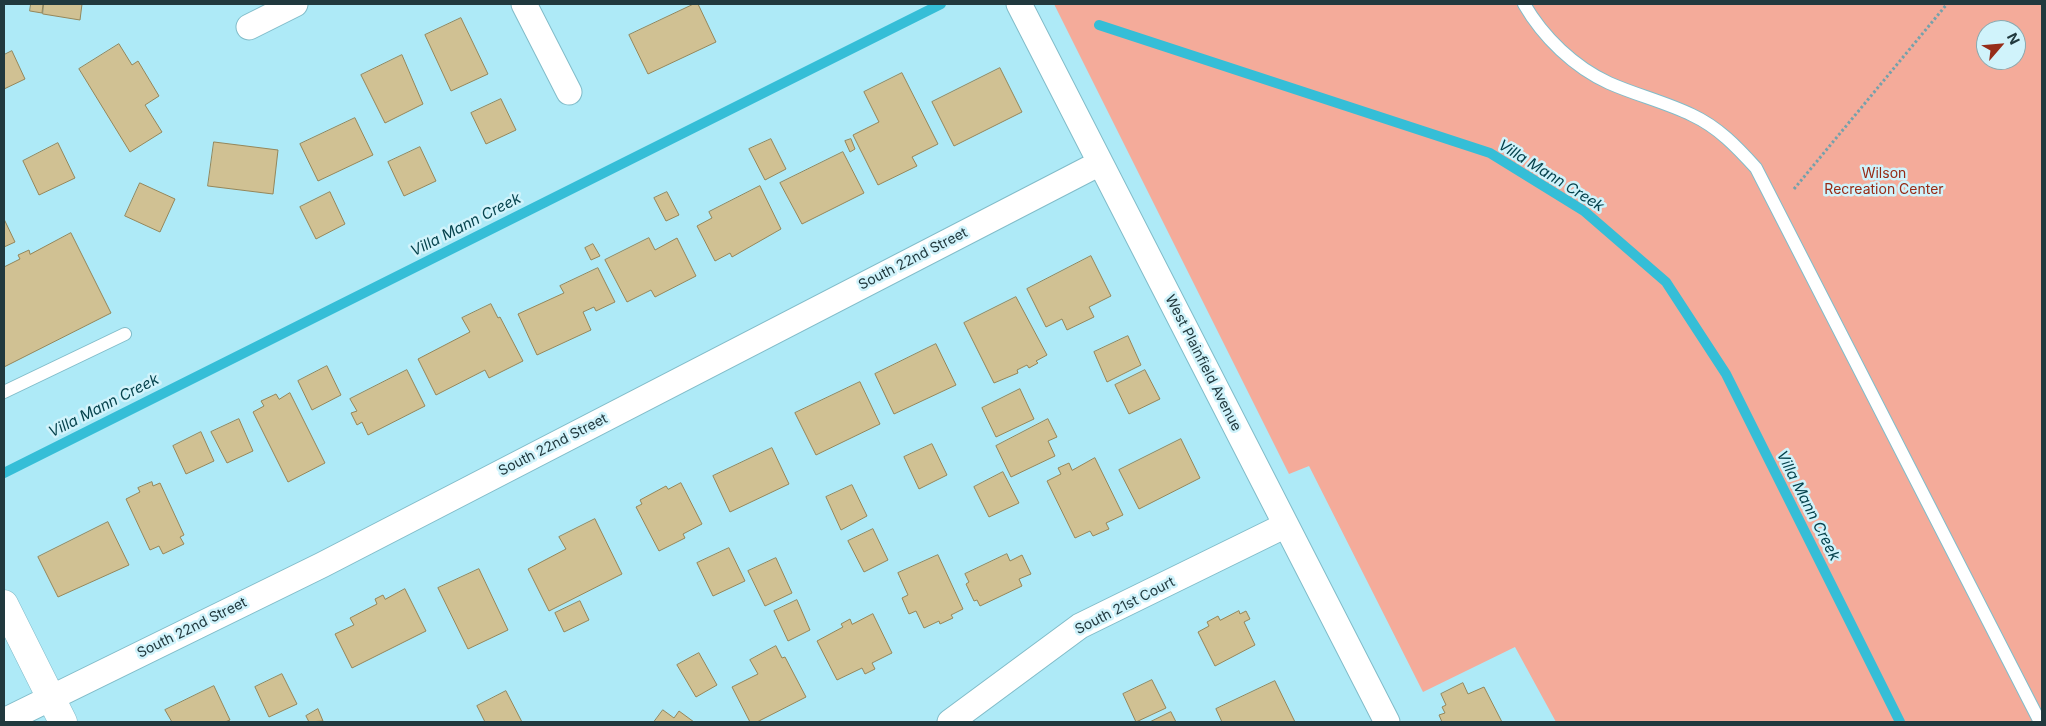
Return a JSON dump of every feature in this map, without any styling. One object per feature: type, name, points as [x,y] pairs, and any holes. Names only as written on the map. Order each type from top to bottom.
[{"type":"street","points":[[249,27],[295,4]]},
{"type":"street","points":[[524,4],[569,92]]},
{"type":"street","name":"West Plainfield Avenue","points":[[1019,4],[1387,722]]},
{"type":"street","name":"South 22nd Street","points":[[4,720],[322,565],[1100,162]]},
{"type":"street","name":"South 21st Court","points":[[950,722],[1080,626],[1286,525]]},
{"type":"street","points":[[4,604],[63,722]]},
{"type":"lane","points":[[1524,4],[1536,25],[1569,58],[1608,83],[1693,115],[1727,137],[1756,168],[2040,722]]},
{"type":"lane","points":[[4,392],[124,334]]},
{"type":"path","points":[[1778,209],[1948,4]]},
{"type":"green space","name":"Wilson Recreation Center","points":[[1054,4],[2042,4],[2042,722],[1556,722],[1515,647],[1423,692],[1309,466],[1289,474]]},
{"type":"building","points":[[31,4],[43,4],[42,13],[30,11]]},
{"type":"building","points":[[44,4],[82,4],[80,20],[43,14]]},
{"type":"building","points":[[694,4],[698,4],[716,42],[648,74],[629,35]]},
{"type":"building","points":[[461,18],[488,74],[451,91],[425,35]]},
{"type":"building","points":[[119,44],[132,65],[138,61],[159,96],[145,105],[162,132],[130,152],[79,69]]},
{"type":"building","points":[[12,51],[25,79],[4,89],[4,55]]},
{"type":"building","points":[[402,55],[423,104],[385,123],[361,75]]},
{"type":"building","points":[[1000,68],[1022,112],[954,146],[932,102]]},
{"type":"building","points":[[902,73],[938,144],[912,157],[917,166],[878,185],[853,135],[879,122],[864,92]]},
{"type":"building","points":[[501,99],[516,130],[486,144],[471,113]]},
{"type":"building","points":[[355,118],[373,155],[318,181],[300,144]]},
{"type":"building","points":[[771,139],[786,169],[765,180],[749,149]]},
{"type":"building","points":[[851,139],[855,149],[850,152],[845,141]]},
{"type":"building","points":[[214,142],[278,150],[273,194],[208,186]]},
{"type":"building","points":[[58,143],[75,178],[39,195],[23,161]]},
{"type":"building","points":[[420,147],[436,181],[404,196],[388,162]]},
{"type":"building","points":[[843,152],[864,193],[802,224],[780,183]]},
{"type":"building","points":[[140,183],[175,199],[160,232],[125,216]]},
{"type":"building","points":[[760,186],[781,229],[732,257],[730,253],[715,261],[697,226],[712,218],[709,212]]},
{"type":"building","points":[[330,192],[345,224],[316,239],[300,207]]},
{"type":"building","points":[[667,192],[679,215],[666,221],[654,198]]},
{"type":"building","points":[[4,219],[15,242],[4,247]]},
{"type":"building","points":[[71,233],[111,313],[4,367],[4,267],[20,259],[18,255],[29,250],[30,254]]},
{"type":"building","points":[[649,238],[655,250],[677,238],[696,276],[655,297],[651,290],[627,302],[605,260]]},
{"type":"building","points":[[593,244],[600,256],[591,260],[585,248]]},
{"type":"building","points":[[1091,256],[1111,296],[1089,307],[1094,317],[1067,330],[1062,319],[1046,327],[1027,289]]},
{"type":"building","points":[[598,268],[615,302],[596,311],[594,307],[583,312],[591,330],[537,355],[518,314],[564,293],[560,286]]},
{"type":"building","points":[[1016,297],[1047,355],[1036,361],[1038,363],[1029,368],[1027,365],[1017,370],[1018,373],[994,383],[964,323]]},
{"type":"building","points":[[491,304],[523,361],[489,378],[485,370],[436,395],[418,359],[470,332],[462,318]]},
{"type":"building","points":[[1128,336],[1141,365],[1107,382],[1094,352]]},
{"type":"building","points":[[936,344],[956,385],[894,414],[875,374]]},
{"type":"building","points":[[327,366],[341,395],[312,410],[298,381]]},
{"type":"building","points":[[407,370],[425,406],[368,435],[362,422],[357,425],[351,413],[357,411],[350,399]]},
{"type":"building","points":[[1145,370],[1160,399],[1129,414],[1115,385]]},
{"type":"building","points":[[860,382],[880,424],[816,455],[795,413]]},
{"type":"building","points":[[1020,389],[1034,419],[996,437],[982,408]]},
{"type":"building","points":[[290,393],[325,463],[288,482],[253,412],[264,406],[261,401],[276,394],[279,399]]},
{"type":"building","points":[[239,419],[253,451],[227,463],[211,432]]},
{"type":"building","points":[[1048,419],[1057,437],[1048,441],[1055,456],[1011,477],[996,446]]},
{"type":"building","points":[[201,432],[214,461],[186,474],[173,446]]},
{"type":"building","points":[[1181,439],[1200,478],[1139,509],[1119,470]]},
{"type":"building","points":[[932,444],[947,475],[919,489],[904,457]]},
{"type":"building","points":[[772,448],[789,484],[730,512],[713,476]]},
{"type":"building","points":[[1095,458],[1123,515],[1106,523],[1109,529],[1093,536],[1090,531],[1075,538],[1047,481],[1061,474],[1058,468],[1069,463],[1072,470]]},
{"type":"building","points":[[1003,472],[1019,503],[989,517],[974,487]]},
{"type":"building","points":[[152,482],[153,486],[160,483],[184,535],[180,537],[184,544],[163,554],[159,546],[150,550],[126,499],[140,492],[138,488]]},
{"type":"building","points":[[681,483],[702,524],[683,534],[685,538],[659,551],[636,507],[642,504],[640,500],[666,486],[668,489]]},
{"type":"building","points":[[852,485],[867,516],[841,530],[826,497]]},
{"type":"building","points":[[595,519],[622,574],[549,611],[528,569],[566,549],[559,537]]},
{"type":"building","points":[[108,522],[129,565],[58,597],[38,557]]},
{"type":"building","points":[[873,529],[888,560],[864,572],[848,541]]},
{"type":"building","points":[[729,548],[745,581],[713,596],[697,563]]},
{"type":"building","points":[[1007,554],[1010,561],[1022,555],[1031,574],[1019,579],[1022,586],[980,606],[977,600],[974,601],[966,584],[969,582],[965,574]]},
{"type":"building","points":[[938,555],[963,609],[951,615],[953,618],[940,624],[939,621],[924,628],[916,611],[909,614],[902,598],[908,595],[898,573]]},
{"type":"building","points":[[776,558],[792,593],[765,606],[748,571]]},
{"type":"building","points":[[479,569],[508,630],[468,649],[438,588]]},
{"type":"building","points":[[405,589],[426,631],[352,668],[335,634],[354,625],[350,618],[377,604],[375,599],[383,595],[385,599]]},
{"type":"building","points":[[797,600],[810,630],[788,641],[774,611]]},
{"type":"building","points":[[580,601],[589,620],[564,632],[555,613]]},
{"type":"building","points":[[1239,611],[1240,614],[1246,611],[1250,619],[1244,622],[1255,645],[1215,666],[1198,632],[1209,626],[1207,622],[1218,616],[1220,620]]},
{"type":"building","points":[[873,614],[892,653],[872,663],[875,669],[865,674],[862,668],[837,680],[817,641],[843,627],[841,624],[850,619],[852,624]]},
{"type":"building","points":[[776,646],[782,658],[785,657],[806,697],[757,722],[750,722],[732,687],[758,674],[750,660]]},
{"type":"building","points":[[699,653],[717,685],[696,697],[677,665]]},
{"type":"building","points":[[282,674],[297,704],[269,717],[255,687]]},
{"type":"building","points":[[1152,680],[1166,708],[1136,722],[1123,694]]},
{"type":"building","points":[[1275,681],[1295,722],[1222,722],[1216,709]]},
{"type":"building","points":[[1463,683],[1468,694],[1484,687],[1502,722],[1442,722],[1439,715],[1445,713],[1442,707],[1446,705],[1441,694]]},
{"type":"building","points":[[214,686],[230,720],[225,722],[172,722],[165,710]]},
{"type":"building","points":[[506,691],[522,722],[485,722],[477,706]]},
{"type":"building","points":[[318,709],[323,721],[309,722],[306,716]]},
{"type":"building","points":[[663,710],[674,718],[679,711],[694,722],[654,722]]},
{"type":"building","points":[[1171,712],[1176,722],[1150,722]]},
{"type":"waterway","name":"Villa Mann Creek","points":[[4,473],[941,4]]},
{"type":"waterway","name":"Villa Mann Creek","points":[[1099,25],[1490,153],[1584,211],[1666,282],[1726,374],[1900,722]]}]
